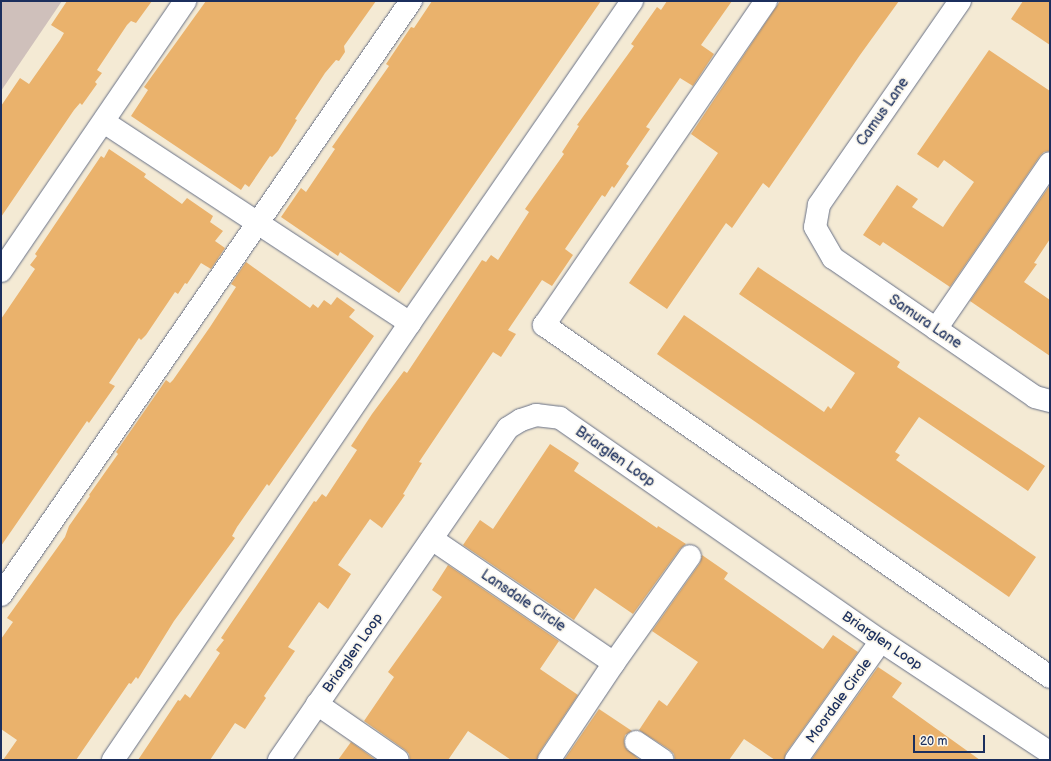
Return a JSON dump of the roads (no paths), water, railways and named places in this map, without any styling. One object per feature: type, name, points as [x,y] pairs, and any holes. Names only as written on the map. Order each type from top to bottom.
[{"type":"street","points":[[1,271],[104,122],[185,1]]},
{"type":"street","points":[[1,595],[411,1]]},
{"type":"street","points":[[113,760],[410,323],[632,1]]},
{"type":"street","points":[[766,1],[544,325],[1050,677]]},
{"type":"street","name":"Camus Lane","points":[[815,226],[819,205],[960,1]]},
{"type":"street","points":[[104,122],[410,323]]},
{"type":"street","points":[[936,329],[1050,163]]},
{"type":"street","name":"Samura Lane","points":[[815,226],[833,258],[1035,397],[1050,401]]},
{"type":"street","name":"Briarglen Loop","points":[[279,760],[508,428],[521,420],[536,415],[560,418],[881,642],[1050,753]]},
{"type":"street","name":"Lansdale Circle","points":[[432,539],[614,663]]},
{"type":"street","points":[[549,760],[614,663],[690,556]]},
{"type":"street","name":"Moordale Circle","points":[[796,760],[881,642]]},
{"type":"street","points":[[317,704],[398,760]]},
{"type":"street","points":[[636,742],[663,760]]}]
